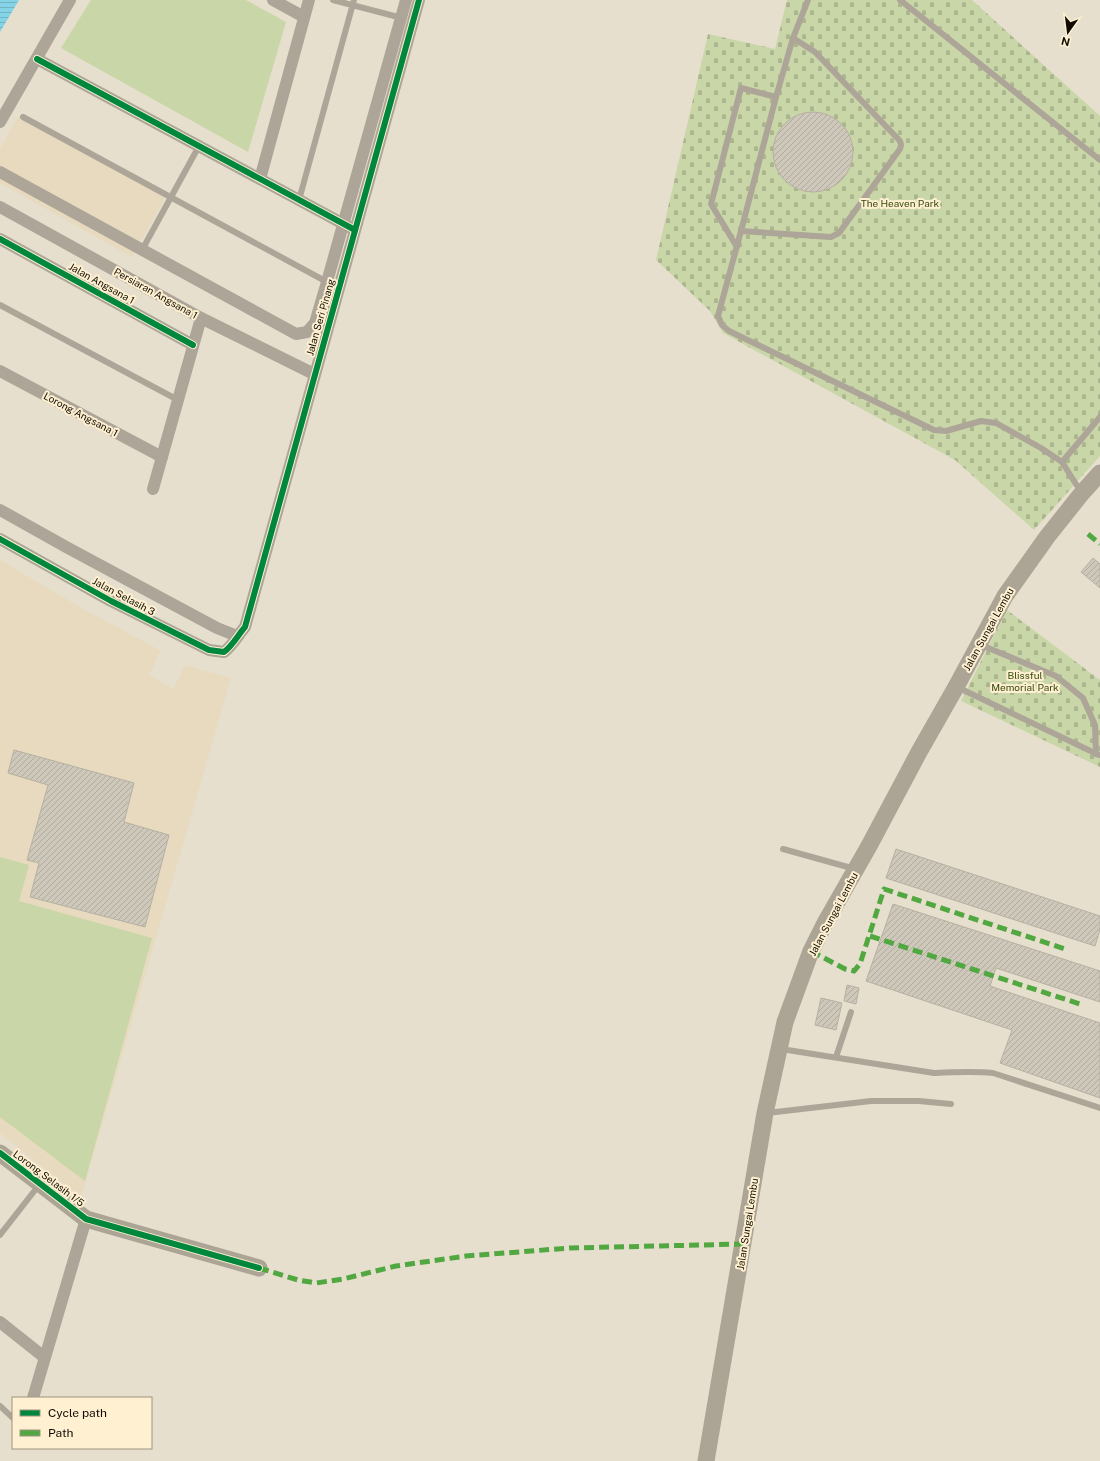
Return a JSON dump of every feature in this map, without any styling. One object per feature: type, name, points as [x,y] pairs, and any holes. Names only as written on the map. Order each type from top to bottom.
[{"type":"main road","name":"Jalan Sungai Lembu","points":[[706,1461],[765,1113],[785,1022],[811,951],[857,869],[918,752],[956,687],[1005,596],[1047,537],[1100,473]]},
{"type":"main road","name":"Lorong Selasih 1/5","points":[[0,1153],[86,1219]]},
{"type":"main road","points":[[86,1219],[259,1268]]},
{"type":"street","points":[[0,122],[70,0]]},
{"type":"street","points":[[273,0],[304,17]]},
{"type":"street","points":[[260,179],[309,0]]},
{"type":"street","name":"Jalan Seri Pinang","points":[[237,636],[245,627],[314,374],[406,0]]},
{"type":"street","name":"Jalan Seri Pinang","points":[[0,172],[296,334],[307,332],[315,323],[327,282],[350,227],[419,0]]},
{"type":"street","points":[[37,58],[350,227]]},
{"type":"street","name":"Persiaran Angsana 1","points":[[0,207],[201,318],[314,374]]},
{"type":"street","name":"Jalan Angsana 1","points":[[0,239],[193,345]]},
{"type":"street","points":[[153,489],[201,318]]},
{"type":"street","name":"Lorong Angsana 1","points":[[0,371],[162,457]]},
{"type":"street","name":"Jalan Selasih 3","points":[[0,510],[210,624],[237,636],[232,646],[224,652],[209,650],[111,601],[0,540]]},
{"type":"street","name":"Lorong Selasih 1/5","points":[[33,1397],[86,1219]]},
{"type":"street","points":[[0,1322],[44,1357]]},
{"type":"lane","points":[[333,0],[353,2],[402,18]]},
{"type":"lane","points":[[808,0],[793,38],[776,97],[718,316],[722,325],[729,331],[934,430],[946,431],[981,421],[996,423],[1041,448],[1062,462],[1082,493]]},
{"type":"lane","points":[[900,0],[1100,160]]},
{"type":"lane","points":[[299,200],[353,2]]},
{"type":"lane","points":[[741,231],[831,237],[836,236],[900,149],[900,141],[815,52],[793,38]]},
{"type":"lane","points":[[737,247],[711,204],[741,88],[776,97]]},
{"type":"lane","points":[[23,117],[327,282]]},
{"type":"lane","points":[[142,250],[199,146]]},
{"type":"lane","points":[[0,304],[178,400]]},
{"type":"lane","points":[[1062,462],[1100,417]]},
{"type":"lane","points":[[979,644],[1056,676],[1083,698],[1095,725],[1098,755]]},
{"type":"lane","points":[[956,687],[1098,755]]},
{"type":"lane","points":[[783,849],[857,869]]},
{"type":"lane","points":[[836,1057],[851,1012]]},
{"type":"lane","points":[[780,1049],[934,1073],[976,1071],[992,1074],[1100,1108]]},
{"type":"lane","points":[[765,1113],[871,1101],[919,1101],[951,1104]]},
{"type":"lane","points":[[0,1235],[40,1183]]},
{"type":"lane","points":[[0,1406],[12,1417]]},
{"type":"shaded area","points":[[18,117],[165,198],[132,257],[0,183],[0,149]]},
{"type":"shaded area","points":[[0,560],[78,606],[161,651],[149,675],[173,689],[185,665],[231,678],[81,1197],[0,1133]]},
{"type":"green space","points":[[91,0],[246,0],[286,22],[248,152],[61,48]]},
{"type":"green space","name":"The Heaven Park","points":[[787,0],[972,0],[1100,116],[1100,456],[1034,530],[955,460],[723,333],[710,311],[656,260],[708,34],[775,49]]},
{"type":"green space","name":"Blissful Memorial Park","points":[[1007,610],[1100,680],[1100,767],[961,701]]},
{"type":"green space","points":[[0,857],[29,865],[19,901],[152,938],[85,1181],[0,1117]]},
{"type":"water","points":[[0,0],[19,0],[0,32]]},
{"type":"building","points":[[813,112],[828,115],[841,124],[850,137],[853,152],[850,167],[841,180],[828,189],[813,192],[798,189],[785,180],[776,167],[773,152],[776,137],[785,124],[798,115]]},
{"type":"building","points":[[1093,558],[1100,564],[1100,588],[1081,572]]},
{"type":"building","points":[[14,750],[134,783],[124,822],[169,835],[145,927],[30,897],[39,863],[27,860],[48,785],[8,773]]},
{"type":"building","points":[[896,849],[1100,916],[1100,930],[1095,946],[886,878]]},
{"type":"building","points":[[893,904],[1100,971],[1100,1002],[996,968],[990,986],[1100,1023],[1100,1098],[1000,1063],[1012,1030],[866,981]]},
{"type":"building","points":[[847,985],[859,988],[856,1004],[844,1001]]},
{"type":"building","points":[[821,998],[842,1003],[836,1030],[815,1025]]},
{"type":"marked path","points":[[1088,534],[1100,544]]},
{"type":"marked path","points":[[811,951],[845,969],[854,971],[860,964],[884,889],[1065,949]]},
{"type":"marked path","points":[[870,936],[1083,1005]]},
{"type":"marked path","points":[[259,1268],[298,1280],[316,1283],[343,1279],[396,1266],[466,1256],[570,1248],[744,1244]]},
{"type":"cycle path","points":[[0,539],[111,601],[209,650],[224,652],[233,643],[245,627],[419,0]]},
{"type":"cycle path","points":[[37,59],[355,230]]},
{"type":"cycle path","points":[[0,239],[193,345]]},
{"type":"cycle path","points":[[0,1153],[86,1219],[259,1268]]}]
